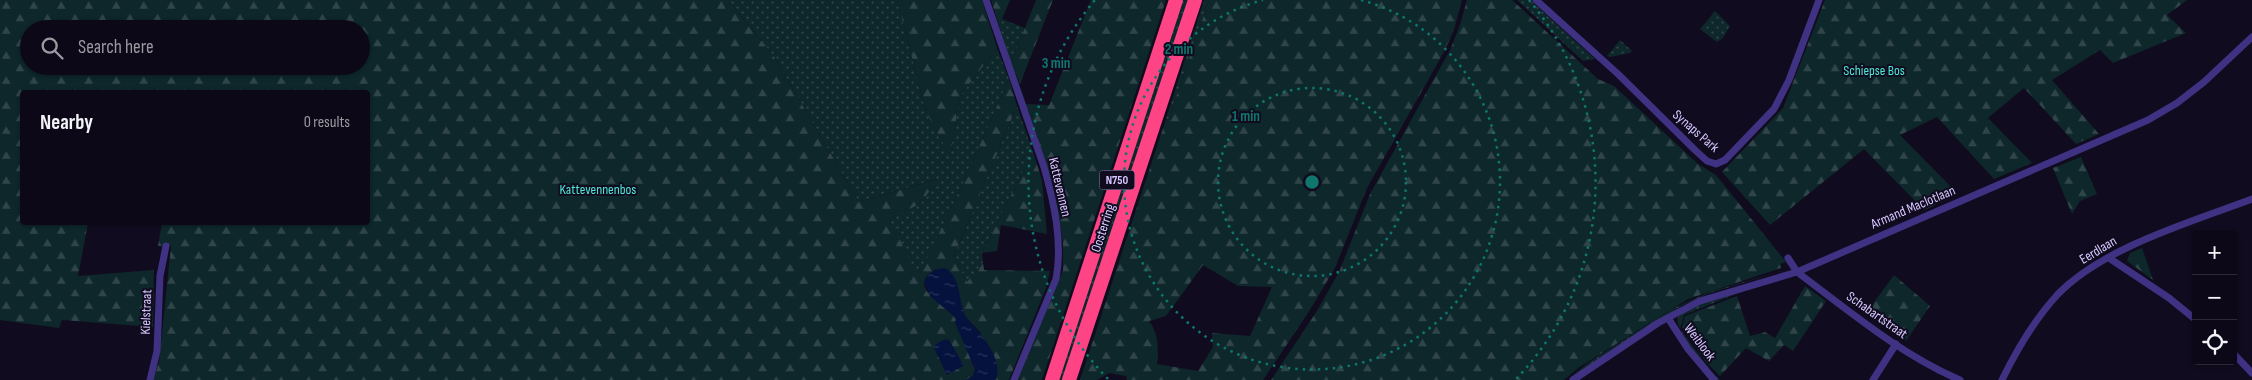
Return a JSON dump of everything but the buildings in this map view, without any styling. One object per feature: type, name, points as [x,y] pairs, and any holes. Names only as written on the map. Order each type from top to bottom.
[{"type":"highway","name":"Oosterring","points":[[1052,380],[1176,0]]},
{"type":"highway","name":"Oosterring","points":[[1069,380],[1195,0]]},
{"type":"street","name":"Kattevennen","points":[[986,0],[1050,189],[1059,263],[1056,279],[1014,380]]},
{"type":"street","name":"Synaps Park","points":[[1536,0],[1618,74],[1696,151],[1716,166],[1736,150],[1774,109],[1789,80],[1819,0]]},
{"type":"street","name":"Armand Maclotlaan","points":[[1573,380],[1668,318],[1700,301],[1796,272],[2148,120],[2199,86],[2252,37]]},
{"type":"street","name":"Eerdlaan","points":[[2002,380],[2033,325],[2059,294],[2082,274],[2126,248],[2252,199]]},
{"type":"street","name":"Kielstraat","points":[[150,380],[157,350],[160,276],[166,246]]},
{"type":"street","name":"Schabartstraat","points":[[1788,258],[1796,272],[1896,344],[1960,380]]},
{"type":"street","points":[[2109,258],[2169,298],[2192,317]]},
{"type":"street","name":"Weiblook","points":[[1668,318],[1688,349],[1714,380]]},
{"type":"street","points":[[1873,380],[1896,344]]},
{"type":"street","points":[[2237,357],[2252,373]]},
{"type":"green space","name":"Kattevennenbos","points":[[0,0],[728,0],[773,55],[859,202],[938,179],[921,203],[890,220],[918,277],[964,181],[1009,79],[1017,106],[954,256],[967,282],[983,263],[984,270],[1050,271],[1046,288],[1009,380],[996,380],[997,375],[980,332],[964,315],[961,304],[936,269],[927,276],[924,283],[930,295],[950,312],[958,323],[975,369],[973,376],[966,380],[153,380],[159,362],[171,246],[158,246],[162,225],[370,225],[370,90],[20,90],[20,225],[88,225],[78,276],[154,270],[153,327],[62,320],[59,328],[0,320]]},
{"type":"green space","points":[[728,0],[897,0],[926,112],[950,155],[960,96],[997,48],[1009,79],[918,278],[901,254],[890,220],[921,203],[937,179],[859,202],[773,55]]},
{"type":"green space","points":[[897,0],[982,0],[997,48],[960,96],[950,156],[926,112]]},
{"type":"green space","points":[[991,0],[1010,0],[999,26]]},
{"type":"green space","points":[[1036,0],[1053,0],[1020,84],[1011,63]]},
{"type":"green space","points":[[1091,0],[1166,0],[1042,380],[1018,380],[1063,270],[1063,243],[1054,186],[1026,104],[1049,105]]},
{"type":"green space","points":[[1182,0],[1189,0],[1064,380],[1057,380]]},
{"type":"green space","points":[[1204,0],[1209,0],[1169,118],[1164,125]]},
{"type":"green space","points":[[1209,0],[1462,0],[1454,30],[1444,52],[1367,188],[1335,268],[1308,313],[1263,380],[1127,380],[1126,376],[1109,373],[1097,380],[1080,380],[1164,125],[1169,118]],"holes":[[[1203,265],[1238,286],[1272,287],[1250,336],[1212,333],[1213,347],[1198,371],[1157,364],[1157,341],[1149,321],[1166,316]]]},
{"type":"green space","points":[[1467,0],[1512,0],[1598,79],[1614,86],[1698,164],[1716,175],[1786,262],[1780,264],[1781,268],[1688,299],[1578,368],[1564,380],[1271,380],[1317,311],[1339,272],[1370,194],[1450,50]]},
{"type":"green space","points":[[1517,0],[1530,0],[1595,59],[1583,61]]},
{"type":"green space","name":"Schiepse Bos","points":[[1825,0],[2187,0],[2167,15],[2186,33],[2113,63],[2100,50],[2052,80],[2099,134],[2076,144],[2024,88],[1988,118],[2032,163],[1994,179],[1937,117],[1900,135],[1958,194],[1924,210],[1864,149],[1770,225],[1722,172],[1783,108]]},
{"type":"green space","points":[[1715,11],[1730,26],[1723,38],[1717,42],[1700,29]]},
{"type":"green space","points":[[1002,19],[1025,28],[1011,63],[999,26]]},
{"type":"green space","points":[[1620,40],[1632,51],[1610,57],[1607,56]]},
{"type":"green space","points":[[1017,106],[1033,152],[982,253],[983,263],[967,283],[954,256]]},
{"type":"green space","points":[[1033,152],[1042,180],[1047,234],[1001,225],[997,251],[982,253]]},
{"type":"green space","points":[[2081,157],[2097,194],[2080,201],[2072,214],[2053,168]]},
{"type":"green space","points":[[2142,248],[2153,280],[2127,261],[2130,253]]},
{"type":"green space","points":[[1786,270],[1710,293],[1681,306],[1567,380],[1588,363],[1674,308],[1712,291]]},
{"type":"green space","points":[[1894,275],[1930,306],[1906,341],[1867,312]]},
{"type":"green space","points":[[1805,286],[1826,301],[1793,351],[1784,345],[1769,361],[1746,348],[1720,376],[1706,362],[1682,327],[1685,316],[1737,296],[1750,336],[1765,332],[1775,338]]},
{"type":"green space","points":[[1748,289],[1684,315],[1680,329],[1679,316],[1684,312],[1701,304]]},
{"type":"green space","points":[[1680,330],[1720,380],[1718,380],[1700,359]]},
{"type":"water","points":[[945,268],[954,277],[965,315],[986,342],[996,360],[996,380],[966,380],[973,376],[975,369],[955,323],[956,318],[930,296],[924,282],[933,272]]},
{"type":"water","points":[[945,339],[949,340],[963,364],[963,366],[947,375],[933,346]]}]
